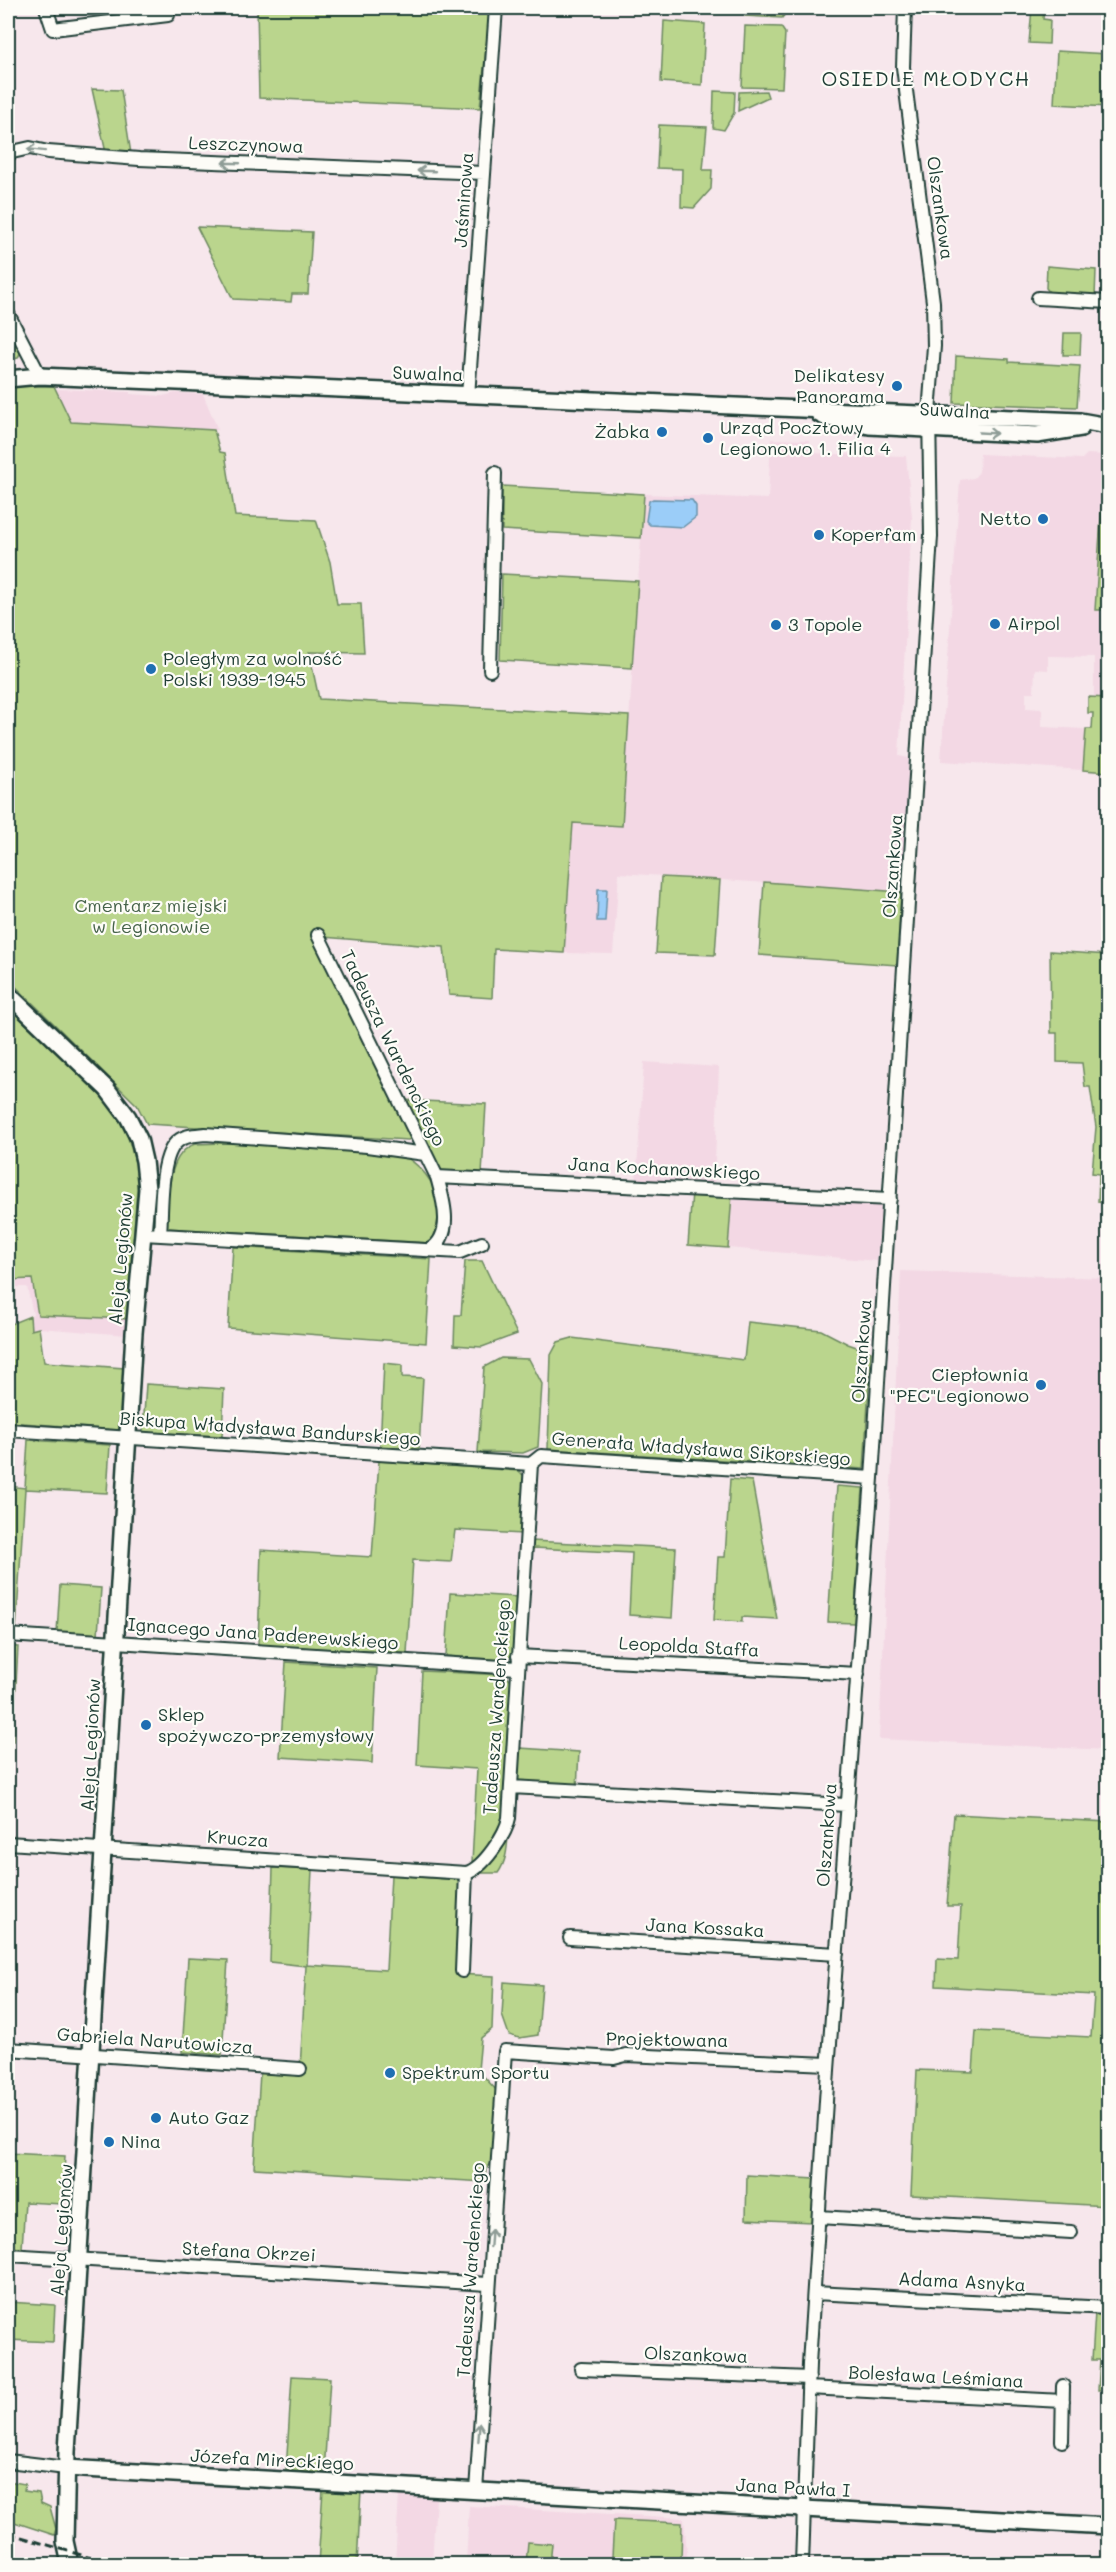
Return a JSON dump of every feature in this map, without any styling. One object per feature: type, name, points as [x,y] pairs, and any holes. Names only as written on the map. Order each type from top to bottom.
[{"type":"street","points":[[46,8],[53,29],[168,15]]},
{"type":"street","name":"Jaśminowa","points":[[468,396],[496,8]]},
{"type":"street","name":"Olszankowa","points":[[802,2565],[805,2514],[802,2507],[808,2383],[828,2064],[872,1478],[930,545],[933,302],[903,67],[905,8]]},
{"type":"street","name":"Leszczynowa","points":[[8,153],[30,148],[48,152],[138,159],[484,173]]},
{"type":"street","points":[[1038,298],[1108,302]]},
{"type":"street","points":[[8,314],[40,376]]},
{"type":"street","name":"Suwalna","points":[[8,379],[40,376],[814,411],[1037,435],[1102,426]]},
{"type":"street","points":[[490,670],[495,473]]},
{"type":"street","name":"Tadeusza Wardenckiego","points":[[318,935],[437,1177],[445,1227],[441,1241],[429,1250]]},
{"type":"street","name":"Aleja Legionów","points":[[8,994],[95,1078],[128,1117],[139,1139],[147,1189],[135,1329],[66,2468],[68,2558]]},
{"type":"street","points":[[160,1235],[166,1159],[177,1142],[191,1135],[205,1134],[367,1146],[425,1154]]},
{"type":"street","name":"Jana Kochanowskiego","points":[[437,1177],[566,1181],[890,1199]]},
{"type":"street","points":[[143,1233],[460,1252],[482,1244]]},
{"type":"street","name":"Biskupa Władysława Bandurskiego","points":[[8,1430],[531,1464]]},
{"type":"street","name":"Generała Władysława Sikorskiego","points":[[531,1464],[541,1456],[872,1478]]},
{"type":"street","name":"Tadeusza Wardenckiego","points":[[466,1873],[477,1868],[494,1848],[507,1827],[531,1464]]},
{"type":"street","name":"Ignacego Jana Paderewskiego","points":[[8,1635],[116,1643],[518,1662]]},
{"type":"street","name":"Leopolda Staffa","points":[[518,1662],[858,1674]]},
{"type":"street","points":[[511,1787],[846,1805]]},
{"type":"street","name":"Krucza","points":[[8,1843],[466,1873]]},
{"type":"street","points":[[462,1971],[466,1873]]},
{"type":"street","name":"Jana Kossaka","points":[[570,1938],[837,1954]]},
{"type":"street","name":"Gabriela Narutowicza","points":[[8,2049],[300,2069]]},
{"type":"street","name":"Tadeusza Wardenckiego","points":[[476,2491],[504,2051]]},
{"type":"street","name":"Projektowana","points":[[504,2051],[614,2058],[626,2055],[828,2064]]},
{"type":"street","points":[[819,2217],[1071,2232]]},
{"type":"street","name":"Stefana Okrzei","points":[[8,2255],[488,2284]]},
{"type":"street","name":"Adama Asnyka","points":[[814,2293],[1108,2308]]},
{"type":"street","name":"Olszankowa","points":[[581,2369],[808,2383]]},
{"type":"street","name":"Bolesława Leśmiana","points":[[808,2383],[1062,2401]]},
{"type":"street","points":[[1062,2441],[1063,2386]]},
{"type":"street","points":[[8,2461],[66,2468]]},
{"type":"street","name":"Józefa Mireckiego","points":[[66,2468],[476,2491]]},
{"type":"street","name":"Jana Pawła I","points":[[476,2491],[802,2507],[1108,2526]]},
{"type":"shaded area","points":[[55,389],[130,392],[130,394],[163,396],[175,393],[203,394],[218,430],[71,422]]},
{"type":"shaded area","points":[[771,439],[809,440],[808,453],[906,456],[912,517],[899,756],[909,758],[901,892],[619,873],[613,954],[564,953],[573,822],[622,826],[644,494],[768,499]]},
{"type":"shaded area","points":[[980,454],[1082,459],[1087,454],[1105,455],[1095,609],[1108,610],[1108,698],[1094,697],[1094,657],[1048,656],[1048,670],[1035,669],[1034,692],[1026,692],[1026,708],[1042,709],[1042,727],[1086,729],[1083,770],[941,761],[960,480],[974,478],[979,472]]},
{"type":"shaded area","points":[[644,1062],[719,1067],[714,1186],[669,1181],[661,1184],[636,1184]]},
{"type":"shaded area","points":[[732,1194],[881,1202],[877,1261],[728,1248]]},
{"type":"shaded area","points":[[901,1271],[1108,1278],[1108,1750],[879,1739]]},
{"type":"shaded area","points":[[32,1279],[38,1315],[128,1319],[127,1335],[39,1328],[31,1330],[30,1316],[33,1314],[27,1287],[8,1287],[8,1280]]},
{"type":"shaded area","points":[[399,2495],[436,2497],[432,2564],[395,2564]]},
{"type":"shaded area","points":[[469,2506],[684,2518],[688,2564],[466,2564]]},
{"type":"green space","points":[[257,8],[490,8],[480,108],[259,98]]},
{"type":"green space","points":[[746,8],[787,8],[782,18],[745,16]]},
{"type":"green space","points":[[1032,8],[1044,8],[1043,19],[1050,20],[1049,44],[1029,43]]},
{"type":"green space","points":[[664,21],[705,24],[702,85],[661,82]]},
{"type":"green space","points":[[745,26],[781,27],[785,33],[782,88],[742,87]]},
{"type":"green space","points":[[1057,51],[1108,54],[1108,107],[1054,104]]},
{"type":"green space","points":[[92,89],[121,90],[131,154],[106,153]]},
{"type":"green space","points":[[714,91],[735,92],[734,113],[724,130],[713,128]]},
{"type":"green space","points":[[766,91],[768,97],[738,111],[739,92]]},
{"type":"green space","points":[[659,125],[707,127],[703,170],[712,170],[711,189],[694,208],[681,207],[682,169],[657,168]]},
{"type":"green space","points":[[197,227],[312,232],[308,294],[292,294],[291,302],[233,299]]},
{"type":"green space","points":[[1047,266],[1096,270],[1095,297],[1051,294],[1046,288]]},
{"type":"green space","points":[[8,328],[20,353],[18,358],[8,360]]},
{"type":"green space","points":[[1064,333],[1081,333],[1080,355],[1063,355]]},
{"type":"green space","points":[[956,356],[1080,366],[1077,407],[954,403]]},
{"type":"green space","name":"Cmentarz miejski w Legionowie","points":[[54,386],[71,422],[214,430],[220,452],[225,453],[235,516],[316,520],[330,562],[337,604],[361,604],[364,653],[309,652],[319,699],[629,716],[622,826],[573,823],[564,953],[494,949],[492,998],[449,995],[444,947],[323,937],[318,930],[311,932],[413,1138],[408,1140],[147,1124],[137,1105],[8,979],[8,387]]},
{"type":"green space","points":[[1105,455],[1108,456],[1108,610],[1095,610]]},
{"type":"green space","points":[[502,486],[644,494],[641,538],[502,530]]},
{"type":"green space","points":[[502,574],[638,581],[632,668],[500,660]]},
{"type":"green space","points":[[1088,697],[1108,698],[1108,772],[1083,770],[1086,729],[1092,729],[1093,713],[1088,713]]},
{"type":"green space","points":[[661,877],[720,880],[715,955],[656,953]]},
{"type":"green space","points":[[764,882],[901,892],[897,965],[759,955]]},
{"type":"green space","points":[[1050,951],[1108,955],[1108,1207],[1105,1203],[1098,1202],[1099,1174],[1092,1173],[1096,1127],[1090,1087],[1085,1087],[1082,1063],[1057,1062],[1057,1033],[1051,1033]]},
{"type":"green space","points":[[8,1007],[107,1102],[128,1137],[138,1173],[128,1319],[38,1315],[32,1279],[8,1280]]},
{"type":"green space","points":[[402,1100],[486,1104],[482,1174],[438,1172]]},
{"type":"green space","points":[[252,1142],[399,1154],[406,1157],[425,1174],[435,1189],[439,1215],[432,1243],[166,1228],[170,1180],[173,1168],[185,1149],[195,1144]]},
{"type":"green space","points":[[692,1192],[732,1194],[728,1248],[688,1245]]},
{"type":"green space","points":[[233,1247],[431,1259],[426,1343],[228,1328]]},
{"type":"green space","points":[[465,1261],[482,1261],[517,1334],[482,1347],[454,1345],[455,1315],[461,1315]]},
{"type":"green space","points":[[30,1316],[31,1330],[39,1328],[44,1362],[124,1368],[119,1430],[8,1422],[8,1325]]},
{"type":"green space","points":[[748,1322],[821,1330],[848,1344],[871,1352],[864,1469],[548,1449],[551,1355],[558,1342],[572,1338],[744,1360]]},
{"type":"green space","points":[[501,1358],[529,1359],[542,1384],[538,1447],[523,1453],[478,1452],[484,1367]]},
{"type":"green space","points":[[384,1363],[402,1365],[402,1377],[423,1378],[419,1449],[380,1446]]},
{"type":"green space","points":[[146,1384],[224,1389],[222,1436],[144,1432]]},
{"type":"green space","points":[[28,1440],[110,1445],[107,1493],[25,1489],[16,1630],[8,1629],[8,1486],[25,1488]]},
{"type":"green space","points":[[379,1461],[519,1471],[525,1477],[522,1534],[455,1530],[451,1562],[413,1560],[407,1653],[258,1645],[261,1550],[372,1557]]},
{"type":"green space","points":[[730,1479],[752,1481],[777,1619],[742,1617],[742,1622],[714,1620],[718,1557],[725,1557]]},
{"type":"green space","points":[[837,1486],[863,1488],[854,1623],[828,1622]]},
{"type":"green space","points":[[531,1541],[676,1548],[672,1618],[629,1615],[632,1553],[534,1548],[531,1551]]},
{"type":"green space","points":[[60,1585],[101,1588],[98,1635],[57,1632]]},
{"type":"green space","points":[[450,1593],[518,1597],[515,1653],[506,1660],[446,1656]]},
{"type":"green space","points":[[8,1646],[18,1647],[13,1741],[8,1740]]},
{"type":"green space","points":[[286,1662],[377,1668],[372,1763],[280,1757]]},
{"type":"green space","points":[[422,1671],[506,1675],[513,1684],[505,1824],[481,1858],[472,1863],[477,1769],[417,1765]]},
{"type":"green space","points":[[520,1748],[579,1752],[577,1788],[517,1785]]},
{"type":"green space","points":[[954,1814],[1108,1822],[1108,2206],[911,2195],[917,2070],[973,2072],[976,2031],[1091,2037],[1094,1995],[936,1986],[937,1959],[958,1960],[961,1906],[947,1906]]},
{"type":"green space","points":[[508,1837],[507,1851],[498,1873],[480,1873]]},
{"type":"green space","name":"Spektrum Sportu","points":[[273,1868],[312,1870],[307,1965],[386,1970],[391,1875],[461,1880],[457,1974],[494,1976],[492,2029],[481,2038],[478,2070],[497,2091],[492,2162],[486,2169],[485,2182],[254,2168],[260,2073],[299,2075],[300,2069],[306,1966],[270,1962]]},
{"type":"green space","points":[[188,1958],[228,1960],[222,2055],[182,2052]]},
{"type":"green space","points":[[504,1982],[542,1985],[538,2035],[519,2038],[509,2035],[502,2015]]},
{"type":"green space","points":[[8,2153],[65,2156],[62,2204],[25,2202],[22,2248],[8,2247]]},
{"type":"green space","points":[[747,2175],[816,2179],[812,2222],[746,2219]]},
{"type":"green space","points":[[8,2302],[55,2305],[53,2342],[8,2340]]},
{"type":"green space","points":[[1095,2312],[1108,2313],[1108,2390],[1098,2390],[1100,2360],[1092,2360]]},
{"type":"green space","points":[[292,2376],[330,2378],[324,2473],[286,2471]]},
{"type":"green space","points":[[8,2481],[25,2484],[24,2491],[39,2493],[41,2503],[50,2507],[56,2529],[54,2535],[8,2520]]},
{"type":"green space","points":[[323,2490],[361,2491],[357,2564],[318,2564]]},
{"type":"green space","points":[[614,2520],[682,2523],[681,2560],[612,2557]]},
{"type":"green space","points":[[528,2542],[552,2544],[550,2564],[526,2564]]},
{"type":"water","points":[[653,499],[692,500],[696,506],[696,517],[683,527],[650,525],[646,521],[649,501]]},
{"type":"water","points":[[598,889],[607,889],[605,921],[597,921]]},
{"type":"railway","points":[[8,2533],[111,2564]]},
{"type":"place","name":"Delikatesy Panorama","points":[[897,386]]},
{"type":"place","name":"Żabka","points":[[662,432]]},
{"type":"place","name":"Urząd Pocztowy Legionowo 1. Filia 4","points":[[708,438]]},
{"type":"place","name":"Netto","points":[[1043,519]]},
{"type":"place","name":"Koperfam","points":[[819,535]]},
{"type":"place","name":"Airpol","points":[[995,624]]},
{"type":"place","name":"3 Topole","points":[[776,625]]},
{"type":"place","name":"Poległym za wolność Polski 1939-1945","points":[[151,669]]},
{"type":"place","name":"Ciepłownia \"PEC\"Legionowo","points":[[1041,1385]]},
{"type":"place","name":"Sklep spożywczo-przemysłowy","points":[[146,1725]]},
{"type":"place","name":"Spektrum Sportu","points":[[390,2073]]},
{"type":"place","name":"Auto Gaz","points":[[156,2118]]},
{"type":"place","name":"Nina","points":[[109,2142]]},
{"type":"district","name":"OSIEDLE MŁODYCH","points":[[926,79]]}]
